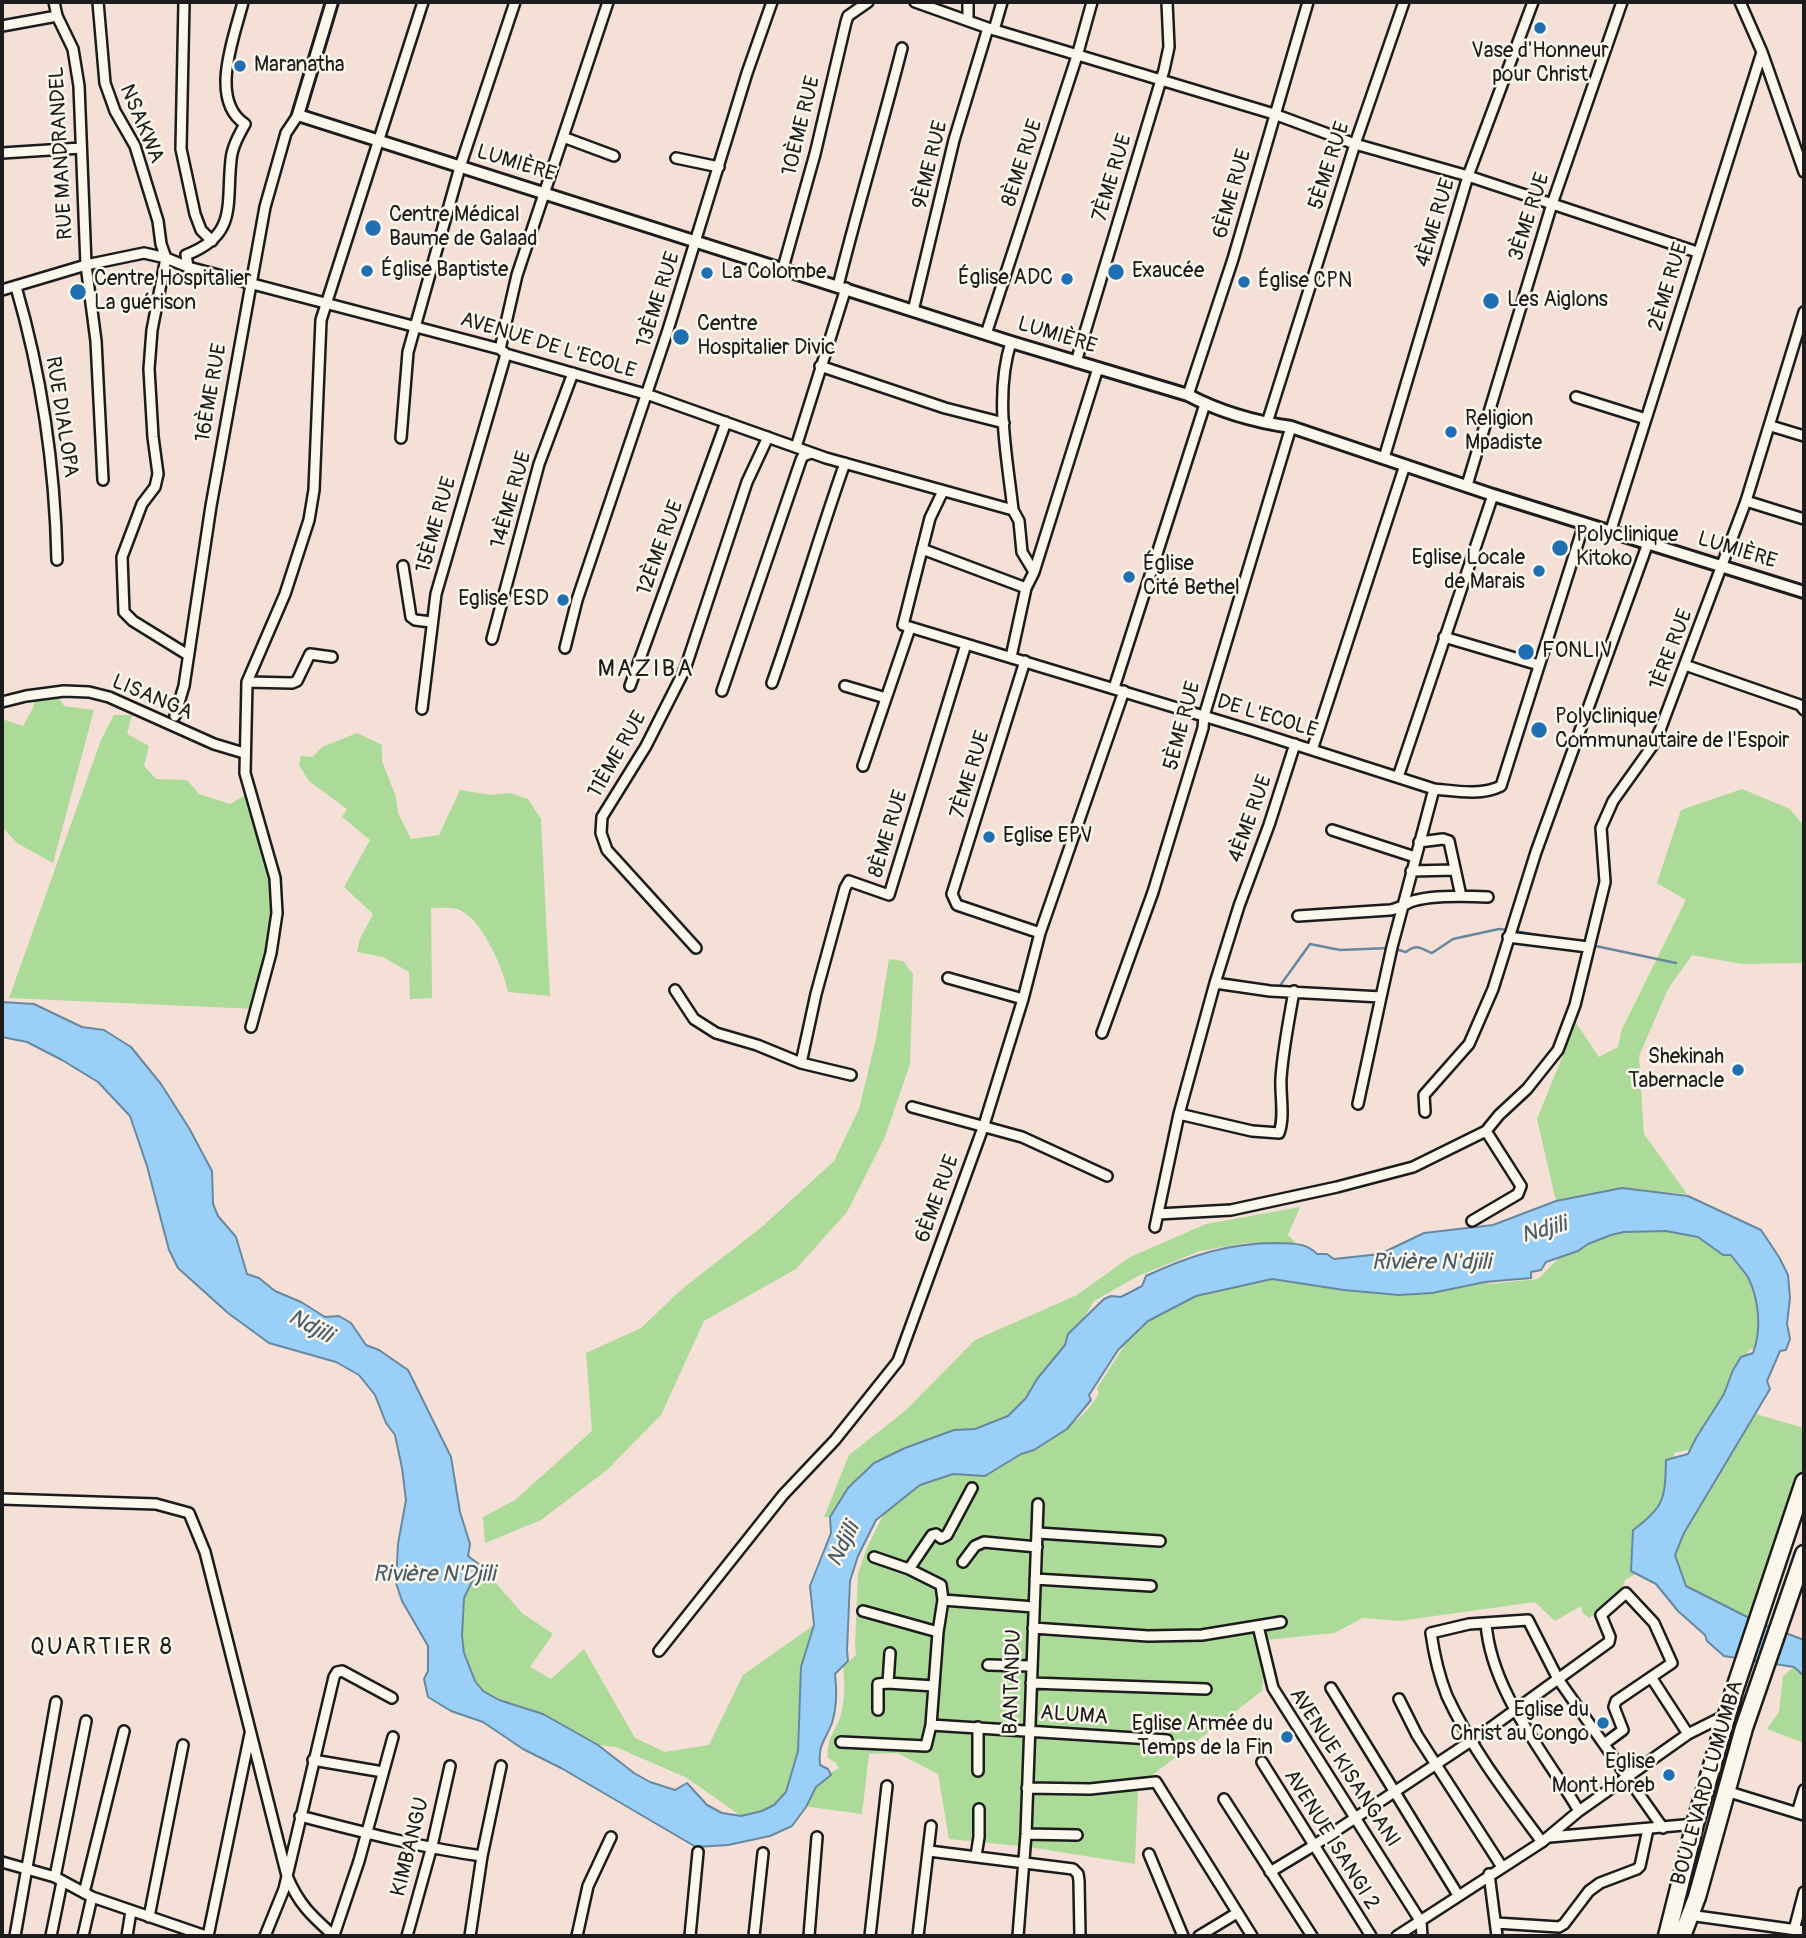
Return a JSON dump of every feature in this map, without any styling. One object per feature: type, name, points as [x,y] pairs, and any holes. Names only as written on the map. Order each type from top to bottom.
[{"type":"highway","name":"BOULEVARD LUMUMBA","points":[[1682,1936],[1681,1914],[1695,1824],[1734,1691],[1804,1482]]},
{"type":"highway","name":"BOULEVARD LUMUMBA","points":[[1667,1936],[1681,1914],[1697,1897],[1757,1691],[1803,1562]]},
{"type":"street","name":"RUE MANDRANDEL","points":[[54,2],[57,16],[73,49],[79,86],[86,265],[96,341],[103,480]]},
{"type":"street","name":"NSAKWA","points":[[98,2],[105,83],[114,111],[135,146],[159,221],[161,244],[166,258]]},
{"type":"street","points":[[184,2],[181,149],[195,214],[201,230],[212,241]]},
{"type":"street","points":[[188,267],[186,255],[205,247],[221,233],[226,222],[232,168],[230,160],[245,124],[236,118],[228,103],[225,77],[243,2]]},
{"type":"street","name":"16ÈME RUE","points":[[175,716],[184,686],[211,506],[265,207],[286,133],[298,115],[332,2]]},
{"type":"street","points":[[251,1027],[271,953],[277,913],[275,878],[249,793],[244,754],[248,716],[247,682],[285,594],[309,520],[314,490],[321,320],[423,2]]},
{"type":"street","points":[[401,438],[408,352],[415,325],[460,167],[515,2]]},
{"type":"street","name":"15ÈME RUE","points":[[422,709],[431,622],[441,572],[503,352],[517,275],[608,2]]},
{"type":"street","name":"13ÈME RUE","points":[[565,648],[577,600],[647,394],[772,2]]},
{"type":"street","name":"10ÈME RUE","points":[[783,268],[815,154],[846,22],[848,16],[867,2]]},
{"type":"street","points":[[915,2],[929,4],[991,29],[1077,56],[1275,114],[1355,144],[1468,176],[1697,252]]},
{"type":"street","points":[[968,2],[968,20]]},
{"type":"street","name":"9ÈME RUE","points":[[913,311],[954,140],[1002,2]]},
{"type":"street","name":"8ÈME RUE","points":[[986,334],[1077,56],[1092,2]]},
{"type":"street","name":"7ÈME RUE","points":[[1076,362],[1169,47],[1167,2]]},
{"type":"street","name":"6ÈME RUE","points":[[1188,395],[1233,259],[1308,2]]},
{"type":"street","name":"5ÈME RUE","points":[[1267,423],[1355,144],[1404,2]]},
{"type":"street","name":"4ÈME RUE","points":[[1384,458],[1468,176],[1533,2]]},
{"type":"street","name":"3ÈME RUE","points":[[1467,485],[1552,204],[1622,2]]},
{"type":"street","points":[[1740,2],[1762,52],[1804,172]]},
{"type":"street","points":[[2,26],[57,16]]},
{"type":"street","points":[[796,447],[842,287],[902,48]]},
{"type":"street","name":"2ÈME RUE","points":[[1610,533],[1762,52]]},
{"type":"street","name":"LUMIÈRE","points":[[298,115],[1011,342],[1188,395],[1205,404],[1267,423],[1292,427],[1610,533],[1804,592]]},
{"type":"street","points":[[563,137],[614,156]]},
{"type":"street","points":[[2,153],[81,148]]},
{"type":"street","points":[[676,158],[719,167]]},
{"type":"street","name":"AVENUE DE L'ECOLE","points":[[2,290],[86,265],[144,253],[188,267],[415,325],[647,394],[811,453],[1013,510]]},
{"type":"street","points":[[166,258],[152,330],[149,369],[158,474],[155,486],[142,504],[122,556],[122,596],[124,612],[128,617],[188,655]]},
{"type":"street","name":"RUE DIALOPA","points":[[22,284],[16,287],[36,359],[55,492],[57,560]]},
{"type":"street","name":"1ÈRE RUE","points":[[1486,1131],[1527,1089],[1558,1050],[1575,1005],[1605,882],[1601,828],[1613,802],[1657,737],[1723,566],[1799,349],[1804,312]]},
{"type":"street","points":[[1011,342],[1004,362],[1002,385],[1004,424],[1013,510],[1020,521],[1021,552],[1034,572]]},
{"type":"street","points":[[820,366],[945,408],[1004,424]]},
{"type":"street","points":[[1011,657],[1026,588],[1034,572],[1098,369]]},
{"type":"street","name":"14ÈME RUE","points":[[492,639],[539,464],[573,373]]},
{"type":"street","points":[[1576,397],[1646,419]]},
{"type":"street","points":[[1114,688],[1205,404]]},
{"type":"street","name":"12ÈME RUE","points":[[630,686],[726,422]]},
{"type":"street","points":[[1771,426],[1804,436]]},
{"type":"street","name":"5ÈME RUE","points":[[1102,1033],[1153,892],[1203,728],[1203,716],[1292,427]]},
{"type":"street","name":"11ÈME RUE","points":[[696,948],[607,850],[601,833],[602,817],[646,746],[685,669],[747,482],[768,437]]},
{"type":"street","points":[[722,691],[801,460],[803,456],[811,453]]},
{"type":"street","points":[[772,683],[845,463]]},
{"type":"street","points":[[1312,750],[1405,465]]},
{"type":"street","points":[[863,766],[906,626],[930,518],[943,491]]},
{"type":"street","points":[[1398,776],[1493,495]]},
{"type":"street","points":[[1746,501],[1804,519]]},
{"type":"street","points":[[1444,637],[1539,665],[1584,524]]},
{"type":"street","points":[[1425,1112],[1424,1095],[1469,1044],[1493,989],[1511,926],[1648,544]]},
{"type":"street","points":[[922,549],[1026,588]]},
{"type":"street","points":[[404,566],[411,617],[431,622]]},
{"type":"street","name":"DE L'ECOLE","points":[[906,626],[1124,691],[1434,789],[1481,792],[1501,786],[1539,665]]},
{"type":"street","name":"8ÈME RUE","points":[[801,1063],[816,994],[845,888],[849,881],[888,895],[966,644]]},
{"type":"street","points":[[247,682],[292,684],[297,681],[310,654],[332,657]]},
{"type":"street","name":"7ÈME RUE","points":[[1025,661],[953,901],[961,907],[1040,933]]},
{"type":"street","points":[[1685,665],[1800,705],[1804,710]]},
{"type":"street","points":[[845,686],[886,698]]},
{"type":"street","name":"LISANGA","points":[[2,702],[64,691],[109,696],[214,744],[244,754]]},
{"type":"street","name":"6ÈME RUE","points":[[659,1651],[783,1495],[835,1440],[898,1361],[984,1125],[1023,999],[1040,933],[1124,691]]},
{"type":"street","name":"4ÈME RUE","points":[[1155,1227],[1179,1115],[1215,983],[1295,744]]},
{"type":"street","points":[[1358,1104],[1402,908],[1434,789]]},
{"type":"street","points":[[1332,830],[1415,857]]},
{"type":"street","points":[[1419,842],[1447,839],[1461,896]]},
{"type":"street","points":[[1411,871],[1455,870]]},
{"type":"street","points":[[1298,916],[1402,908],[1410,902],[1461,896],[1488,897]]},
{"type":"street","points":[[1508,937],[1588,945]]},
{"type":"street","points":[[948,978],[1023,999]]},
{"type":"street","points":[[1215,983],[1270,991],[1381,997]]},
{"type":"street","points":[[675,990],[694,1019],[716,1033],[801,1063],[851,1075]]},
{"type":"street","points":[[1179,1115],[1252,1131],[1279,1133],[1283,1056],[1294,991]]},
{"type":"street","points":[[912,1107],[1023,1137],[1107,1176]]},
{"type":"street","points":[[1158,1214],[1231,1210],[1338,1187],[1413,1167],[1486,1131],[1521,1186],[1518,1194],[1472,1221]]},
{"type":"street","points":[[909,1569],[932,1535],[936,1534],[941,1538],[947,1535],[972,1488]]},
{"type":"street","points":[[2,1499],[156,1504],[189,1513],[205,1552],[287,1876],[301,1905],[334,1936],[367,1833],[393,1737]]},
{"type":"street","name":"BANTANDU","points":[[1018,1936],[1026,1834],[1038,1504]]},
{"type":"street","points":[[1038,1533],[1160,1541]]},
{"type":"street","points":[[963,1562],[975,1546],[984,1542],[1038,1547]]},
{"type":"street","points":[[841,1742],[926,1746],[931,1725],[942,1585],[909,1569],[874,1557]]},
{"type":"street","points":[[1035,1578],[1151,1586]]},
{"type":"street","points":[[1270,1872],[1472,1740],[1609,1642],[1610,1637],[1601,1615],[1626,1593],[1654,1623],[1672,1660],[1670,1666],[1614,1704],[1623,1730],[1604,1744]]},
{"type":"street","points":[[942,1603],[1034,1607]]},
{"type":"street","points":[[863,1611],[938,1632]]},
{"type":"street","points":[[1545,1840],[1472,1740],[1448,1697],[1435,1657],[1431,1633],[1453,1627],[1528,1620],[1558,1679],[1663,1828]]},
{"type":"street","points":[[1033,1628],[1148,1636],[1202,1635],[1281,1622]]},
{"type":"street","points":[[1486,1623],[1490,1655],[1505,1692],[1580,1811]]},
{"type":"street","name":"AVENUE KISANGANI","points":[[1258,1626],[1273,1688],[1421,1922]]},
{"type":"street","points":[[888,1683],[890,1653]]},
{"type":"street","points":[[988,1665],[1031,1666]]},
{"type":"street","points":[[265,1936],[287,1876],[313,1760],[337,1672],[342,1671],[392,1698]]},
{"type":"street","points":[[1651,1678],[1688,1734]]},
{"type":"street","points":[[1031,1683],[1206,1689]]},
{"type":"street","points":[[878,1710],[878,1684],[934,1686]]},
{"type":"street","points":[[1331,1688],[1458,1895]]},
{"type":"street","points":[[1399,1699],[1407,1718],[1502,1867]]},
{"type":"street","points":[[15,1936],[56,1702]]},
{"type":"street","points":[[1397,1936],[1545,1840],[1580,1811],[1688,1734],[1729,1714]]},
{"type":"street","points":[[51,1936],[58,1879],[86,1721]]},
{"type":"street","name":"ALUMA","points":[[931,1725],[1167,1740]]},
{"type":"street","points":[[978,1727],[978,1771]]},
{"type":"street","points":[[2,1862],[58,1879],[88,1895],[207,1936],[251,1728]]},
{"type":"street","points":[[83,1936],[88,1895],[124,1731]]},
{"type":"street","points":[[149,1917],[183,1745]]},
{"type":"street","points":[[313,1760],[383,1772]]},
{"type":"street","name":"AVENUE ISANGI 2","points":[[1262,1762],[1371,1936]]},
{"type":"street","name":"KIMBANGU","points":[[407,1936],[432,1846],[450,1766]]},
{"type":"street","points":[[470,1936],[482,1856],[501,1766]]},
{"type":"street","points":[[1027,1788],[1090,1789],[1156,1782],[1252,1936]]},
{"type":"street","points":[[870,1936],[887,1786]]},
{"type":"street","points":[[1726,1791],[1800,1814],[1804,1790]]},
{"type":"street","points":[[1224,1799],[1312,1936]]},
{"type":"street","points":[[976,1856],[979,1809]]},
{"type":"street","points":[[300,1816],[367,1833],[482,1856]]},
{"type":"street","points":[[1545,1840],[1598,1831],[1695,1824]]},
{"type":"street","points":[[918,1936],[932,1826]]},
{"type":"street","points":[[1496,1923],[1553,1927],[1564,1924],[1589,1891],[1600,1883],[1637,1869],[1648,1829]]},
{"type":"street","points":[[1026,1834],[1077,1835]]},
{"type":"street","points":[[577,1936],[587,1886],[611,1837]]},
{"type":"street","points":[[809,1936],[817,1837]]},
{"type":"street","points":[[929,1851],[1073,1869],[1078,1874],[1080,1936]]},
{"type":"street","points":[[690,1936],[698,1852]]},
{"type":"street","points":[[754,1936],[763,1853]]},
{"type":"street","points":[[1149,1854],[1183,1936]]},
{"type":"street","points":[[1489,1874],[1497,1936]]},
{"type":"street","points":[[1681,1914],[1781,1933],[1799,1931],[1804,1892]]},
{"type":"street","points":[[127,1936],[131,1911]]},
{"type":"street","points":[[1199,1936],[1237,1913]]},
{"type":"street","points":[[1421,1922],[1422,1936]]},
{"type":"green space","points":[[36,694],[57,695],[64,706],[94,710],[53,863],[17,843],[2,827],[2,719],[23,726],[33,708]]},
{"type":"green space","points":[[114,715],[132,715],[127,734],[149,746],[144,766],[156,779],[187,780],[199,794],[230,804],[249,793],[275,878],[275,926],[256,1009],[9,998],[101,740]]},
{"type":"green space","points":[[357,733],[382,745],[382,761],[396,797],[398,813],[411,839],[439,835],[460,790],[491,795],[510,793],[528,799],[541,819],[550,996],[508,992],[497,958],[484,934],[468,916],[457,909],[431,908],[432,998],[410,999],[409,972],[383,957],[357,952],[360,939],[373,914],[344,887],[370,840],[342,817],[347,809],[309,781],[299,765],[301,756],[313,757],[322,747]]},
{"type":"green space","points":[[1742,789],[1790,809],[1804,826],[1804,963],[1742,964],[1692,955],[1668,989],[1639,1056],[1644,1134],[1687,1194],[1622,1188],[1556,1201],[1537,1119],[1576,1023],[1599,1057],[1618,1047],[1622,1029],[1686,900],[1657,883],[1681,810]]},
{"type":"green space","points":[[889,959],[903,961],[913,974],[910,1064],[885,1137],[847,1212],[796,1269],[704,1321],[661,1415],[607,1470],[541,1520],[485,1543],[483,1517],[515,1500],[592,1431],[586,1353],[641,1328],[682,1289],[763,1226],[834,1161],[859,1109],[876,1039]]},
{"type":"green space","points":[[1300,1207],[1288,1235],[1297,1244],[1246,1243],[1200,1251],[1138,1276],[1094,1301],[1083,1319],[1068,1334],[1065,1345],[1037,1379],[1026,1398],[1008,1416],[975,1429],[954,1430],[931,1440],[848,1488],[830,1517],[824,1517],[849,1455],[905,1411],[975,1340],[1077,1295],[1130,1257],[1206,1224]]},
{"type":"green space","points":[[1619,1229],[1707,1230],[1756,1272],[1761,1346],[1749,1350],[1696,1448],[1674,1453],[1669,1493],[1660,1508],[1642,1524],[1641,1547],[1645,1569],[1625,1580],[1616,1598],[1601,1611],[1589,1618],[1583,1613],[1581,1606],[1555,1621],[1535,1602],[1399,1621],[1363,1618],[1334,1633],[1266,1640],[1262,1691],[1138,1786],[1135,1864],[1029,1847],[949,1839],[938,1774],[897,1753],[869,1754],[862,1814],[803,1806],[821,1778],[839,1768],[828,1758],[828,1751],[842,1708],[843,1667],[856,1655],[858,1574],[884,1513],[928,1479],[1063,1429],[1074,1422],[1096,1399],[1099,1393],[1097,1388],[1126,1343],[1156,1315],[1204,1290],[1248,1279],[1474,1279],[1490,1284],[1538,1279],[1567,1250]]},
{"type":"green space","points":[[1756,1414],[1804,1428],[1804,1475],[1759,1623],[1686,1586],[1675,1555],[1684,1533]]},
{"type":"green space","points":[[480,1565],[522,1613],[553,1634],[530,1667],[551,1679],[584,1649],[635,1738],[665,1752],[709,1745],[743,1675],[814,1625],[801,1667],[798,1751],[786,1792],[774,1805],[741,1816],[687,1778],[616,1747],[598,1745],[543,1714],[499,1700],[483,1691],[475,1681],[464,1653],[462,1636],[464,1598]]},
{"type":"green space","points":[[1794,1667],[1804,1676],[1804,1743],[1767,1729],[1779,1712],[1783,1676]]},
{"type":"water","name":"Rivière N'djili","points":[[2,1002],[34,1004],[82,1027],[104,1030],[131,1047],[161,1084],[212,1171],[213,1204],[218,1216],[236,1237],[247,1274],[259,1278],[275,1291],[301,1302],[325,1317],[339,1316],[351,1323],[366,1345],[379,1350],[408,1370],[451,1457],[460,1512],[470,1544],[468,1556],[480,1565],[464,1598],[462,1636],[464,1653],[475,1681],[483,1691],[499,1700],[543,1714],[598,1745],[650,1782],[675,1790],[687,1783],[707,1805],[722,1813],[741,1816],[762,1811],[774,1805],[786,1792],[798,1751],[801,1667],[814,1625],[810,1586],[831,1533],[830,1517],[848,1488],[874,1463],[905,1448],[954,1430],[975,1429],[1008,1416],[1026,1398],[1037,1379],[1065,1345],[1068,1334],[1104,1299],[1111,1296],[1121,1297],[1142,1286],[1146,1276],[1162,1269],[1225,1248],[1276,1243],[1303,1246],[1334,1259],[1380,1254],[1424,1233],[1493,1225],[1556,1201],[1622,1188],[1688,1196],[1761,1230],[1788,1275],[1790,1298],[1787,1324],[1790,1339],[1786,1350],[1780,1351],[1767,1381],[1770,1389],[1684,1533],[1675,1555],[1686,1586],[1759,1623],[1804,1640],[1804,1676],[1794,1667],[1724,1656],[1678,1611],[1656,1584],[1631,1571],[1633,1530],[1652,1515],[1661,1501],[1666,1460],[1688,1454],[1724,1394],[1741,1357],[1753,1353],[1756,1344],[1758,1315],[1755,1295],[1748,1277],[1731,1255],[1723,1255],[1698,1237],[1666,1231],[1624,1232],[1546,1262],[1541,1270],[1531,1272],[1531,1278],[1485,1282],[1432,1293],[1399,1295],[1272,1279],[1196,1296],[1148,1321],[1118,1350],[1089,1395],[1091,1400],[1067,1429],[985,1476],[953,1474],[920,1485],[876,1520],[858,1556],[850,1581],[848,1661],[835,1674],[835,1711],[820,1752],[820,1765],[828,1769],[831,1775],[816,1787],[792,1826],[770,1836],[728,1845],[696,1847],[561,1768],[523,1749],[483,1722],[451,1711],[428,1697],[424,1679],[428,1671],[428,1646],[402,1601],[396,1583],[398,1544],[406,1500],[402,1468],[395,1435],[386,1423],[375,1395],[359,1375],[336,1362],[269,1343],[228,1313],[178,1268],[169,1250],[147,1166],[130,1116],[98,1082],[27,1042],[2,1037]]},
{"type":"waterway","points":[[1395,949],[1406,952],[1417,947],[1432,953],[1453,939],[1499,929],[1508,930]]},
{"type":"waterway","points":[[1515,931],[1553,938]]},
{"type":"waterway","points":[[1279,987],[1310,944],[1340,950],[1389,948]]},
{"type":"waterway","points":[[1591,945],[1676,963]]},
{"type":"place","name":"Vase d'Honneur pour Christ","points":[[1540,28]]},
{"type":"place","name":"Maranatha","points":[[240,66]]},
{"type":"place","name":"Centre Médical Baume de Galaad","points":[[373,228]]},
{"type":"place","name":"Église Baptiste","points":[[367,271]]},
{"type":"place","name":"Exaucée","points":[[1116,272]]},
{"type":"place","name":"La Colombe","points":[[707,273]]},
{"type":"place","name":"Église ADC","points":[[1067,279]]},
{"type":"place","name":"Église CPN","points":[[1244,282]]},
{"type":"place","name":"Centre Hospitalier La guérison","points":[[78,292]]},
{"type":"place","name":"Les Aiglons","points":[[1491,301]]},
{"type":"place","name":"Centre Hospitalier Divic","points":[[681,337]]},
{"type":"place","name":"Religion Mpadiste","points":[[1451,432]]},
{"type":"place","name":"Polyclinique Kitoko","points":[[1560,548]]},
{"type":"place","name":"Eglise Locale de Marais","points":[[1539,571]]},
{"type":"place","name":"Église Cité Bethel","points":[[1129,577]]},
{"type":"place","name":"Eglise ESD","points":[[563,600]]},
{"type":"place","name":"FONLIV","points":[[1526,652]]},
{"type":"place","name":"Polyclinique Communautaire de l'Espoir","points":[[1539,730]]},
{"type":"place","name":"Eglise EPV","points":[[989,837]]},
{"type":"place","name":"Shekinah Tabernacle","points":[[1738,1070]]},
{"type":"place","name":"Eglise du Christ au Congo","points":[[1603,1723]]},
{"type":"place","name":"Eglise Armée du Temps de la Fin","points":[[1287,1737]]},
{"type":"place","name":"Eglise Mont Horeb","points":[[1669,1775]]},
{"type":"district","name":"MAZIBA","points":[[646,670]]},
{"type":"district","name":"QUARTIER 8","points":[[102,1648]]},
{"type":"water label","name":"Ndjili","points":[[1544,1231]]},
{"type":"water label","name":"Ndjili","points":[[310,1327]]},
{"type":"water label","name":"Ndjili","points":[[844,1545]]},
{"type":"water label","name":"Rivière N'Djili","points":[[434,1575]]}]
